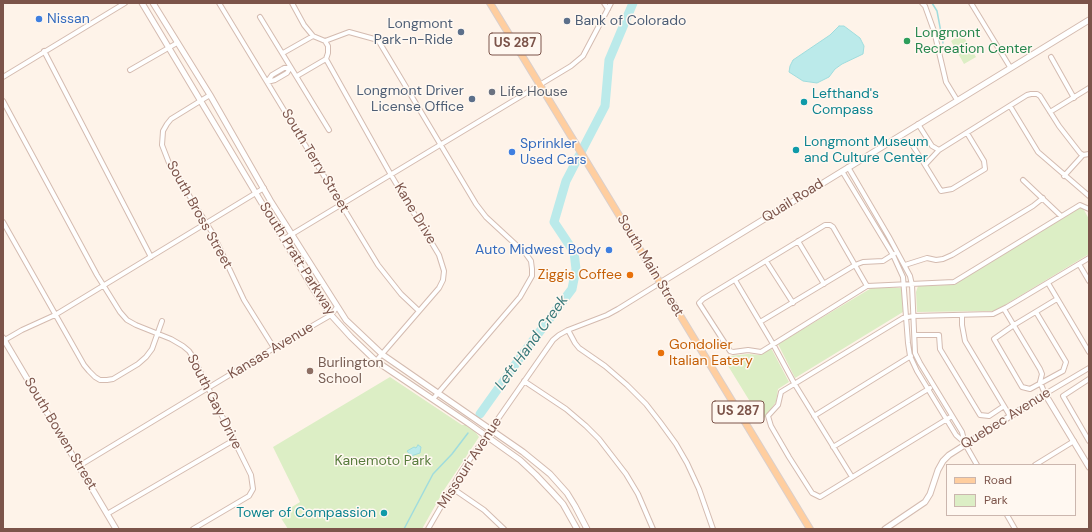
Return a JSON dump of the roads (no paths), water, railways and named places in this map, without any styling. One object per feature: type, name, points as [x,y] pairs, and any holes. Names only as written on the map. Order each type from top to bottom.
[{"type":"main road","name":"South Main Street","points":[[490,3],[810,529]]},
{"type":"street","points":[[3,77],[125,3]]},
{"type":"street","name":"South Pratt Parkway","points":[[142,3],[312,287],[331,315],[376,361],[520,460],[563,504],[577,529]]},
{"type":"street","name":"South Pratt Parkway","points":[[152,3],[210,95],[264,188],[346,320],[383,355],[523,452],[550,474],[567,493],[587,529]]},
{"type":"street","name":"South Terry Street","points":[[219,3],[386,276],[401,294],[419,311]]},
{"type":"street","points":[[292,3],[304,25],[313,36],[325,41],[350,32],[378,40],[476,204],[486,217],[526,254],[531,261],[531,280],[520,297],[433,399]]},
{"type":"street","points":[[604,3],[608,9]]},
{"type":"street","points":[[284,239],[571,66],[583,56],[611,3]]},
{"type":"street","points":[[922,3],[926,6],[934,31],[946,82],[957,100]]},
{"type":"street","points":[[970,3],[1010,67]]},
{"type":"street","name":"South Terry Street","points":[[260,17],[329,130]]},
{"type":"street","name":"Quail Road","points":[[660,283],[1010,67],[1089,20]]},
{"type":"street","points":[[283,53],[313,36]]},
{"type":"street","name":"Kane Drive","points":[[325,41],[328,46],[326,59],[391,175],[439,255],[444,271],[439,288],[383,355],[376,361]]},
{"type":"street","points":[[130,70],[178,43]]},
{"type":"street","points":[[44,51],[151,257]]},
{"type":"street","points":[[1051,57],[1074,98]]},
{"type":"street","points":[[297,76],[326,59]]},
{"type":"street","points":[[267,82],[275,80],[287,73],[290,68]]},
{"type":"street","points":[[1050,112],[1089,88]]},
{"type":"street","points":[[925,164],[939,150],[1031,94],[1037,94],[1040,96],[1059,126],[1083,155]]},
{"type":"street","name":"South Bross Street","points":[[210,95],[171,119],[163,131],[162,138],[165,154],[169,163],[207,223],[244,300],[274,348]]},
{"type":"street","name":"South Gay Drive","points":[[3,101],[104,286],[120,312],[127,320],[158,333],[183,346],[189,351],[209,388],[251,475],[253,489],[249,496],[193,529]]},
{"type":"street","points":[[1010,106],[1038,152],[1089,196]]},
{"type":"street","points":[[918,124],[932,146],[939,150]]},
{"type":"street","points":[[911,143],[941,191],[952,189],[985,169],[984,161],[967,134]]},
{"type":"street","points":[[1064,176],[1083,155],[1089,154]]},
{"type":"street","points":[[848,167],[905,265],[912,285],[915,353],[933,386],[962,432],[965,444]]},
{"type":"street","points":[[842,171],[893,255],[900,270],[905,285],[906,317],[910,356],[917,371],[956,435],[965,444],[976,464]]},
{"type":"street","points":[[1023,180],[1061,216]]},
{"type":"street","points":[[3,340],[55,315],[264,188]]},
{"type":"street","points":[[905,265],[927,258],[936,260],[952,255],[1043,198]]},
{"type":"street","points":[[867,286],[833,227],[830,225],[825,225],[703,299],[699,303],[730,351],[748,350],[761,352],[867,286],[954,282],[1080,205],[1089,208]]},
{"type":"street","points":[[871,219],[877,216]]},
{"type":"street","points":[[3,222],[55,315],[89,371],[100,380],[113,379],[138,364],[146,357],[152,349],[162,322]]},
{"type":"street","points":[[798,241],[824,284]]},
{"type":"street","points":[[760,322],[855,265],[863,262],[883,261],[898,253]]},
{"type":"street","points":[[952,416],[820,497],[812,493],[771,426],[768,416],[778,405],[782,392],[794,383],[906,317],[993,314],[1004,309],[1089,258]]},
{"type":"street","points":[[766,260],[793,303]]},
{"type":"street","points":[[1079,264],[1089,281]]},
{"type":"street","points":[[735,280],[794,383],[852,477]]},
{"type":"street","name":"Missouri Avenue","points":[[428,529],[461,472],[553,340],[568,330],[607,315],[660,283]]},
{"type":"street","points":[[1048,283],[1089,352]]},
{"type":"street","points":[[1036,312],[1066,362],[1063,371],[1040,382],[1030,389],[1022,387],[994,339],[1014,325],[1036,312],[1058,299]]},
{"type":"street","name":"Kansas Avenue","points":[[79,466],[331,315],[337,307]]},
{"type":"street","points":[[1004,309],[1040,369],[1042,374],[1040,382],[1046,394],[1089,467]]},
{"type":"street","points":[[962,315],[965,341],[1010,416]]},
{"type":"street","points":[[568,330],[579,348],[605,366],[627,385],[646,404],[664,427],[687,463],[699,489],[713,529]]},
{"type":"street","points":[[915,335],[939,335],[940,349],[980,415],[989,416],[1004,406]]},
{"type":"street","name":"South Bowen Street","points":[[3,340],[116,529]]},
{"type":"street","points":[[814,416],[915,353]]},
{"type":"street","name":"Quebec Avenue","points":[[885,529],[926,502],[938,470],[943,461],[949,455],[1089,368]]},
{"type":"street","points":[[1089,379],[1063,396],[1089,441]]},
{"type":"street","points":[[524,381],[566,409],[586,426],[599,440],[626,474],[638,494],[653,529]]},
{"type":"street","points":[[833,447],[933,386]]},
{"type":"street","points":[[107,514],[234,440]]},
{"type":"street","points":[[1037,464],[1074,441]]},
{"type":"street","points":[[452,488],[484,510],[504,529]]},
{"type":"street","points":[[1008,516],[1015,529]]},
{"type":"water","points":[[839,26],[844,26],[860,38],[864,46],[863,54],[842,64],[835,69],[829,77],[817,83],[803,81],[789,72],[793,60],[830,35]]},
{"type":"water","points":[[418,445],[421,447],[420,453],[411,456],[407,451],[414,447],[416,448]]},
{"type":"waterway","name":"Left Hand Creek","points":[[480,414],[572,289],[576,269],[574,252],[554,222],[566,181],[605,106],[609,60],[633,3]]},
{"type":"waterway","points":[[932,3],[937,11],[943,43]]},
{"type":"waterway","points":[[404,529],[433,474],[452,454],[468,433]]},
{"type":"place","name":"Nissan","points":[[39,19]]},
{"type":"place","name":"Bank of Colorado","points":[[567,21]]},
{"type":"place","name":"Longmont Park-n-Ride","points":[[461,32]]},
{"type":"place","name":"Longmont Recreation Center","points":[[907,41]]},
{"type":"place","name":"Life House","points":[[492,92]]},
{"type":"place","name":"Longmont Driver License Office","points":[[472,99]]},
{"type":"place","name":"Lefthand's Compass","points":[[804,102]]},
{"type":"place","name":"Longmont Museum and Culture Center","points":[[796,150]]},
{"type":"place","name":"Sprinkler Used Cars","points":[[512,152]]},
{"type":"place","name":"Auto Midwest Body","points":[[609,250]]},
{"type":"place","name":"Ziggis Coffee","points":[[630,275]]},
{"type":"place","name":"Gondolier Italian Eatery","points":[[661,353]]},
{"type":"place","name":"Burlington School","points":[[310,371]]},
{"type":"place","name":"Tower of Compassion","points":[[384,513]]},
{"type":"park label","name":"Kanemoto Park","points":[[383,461]]}]
